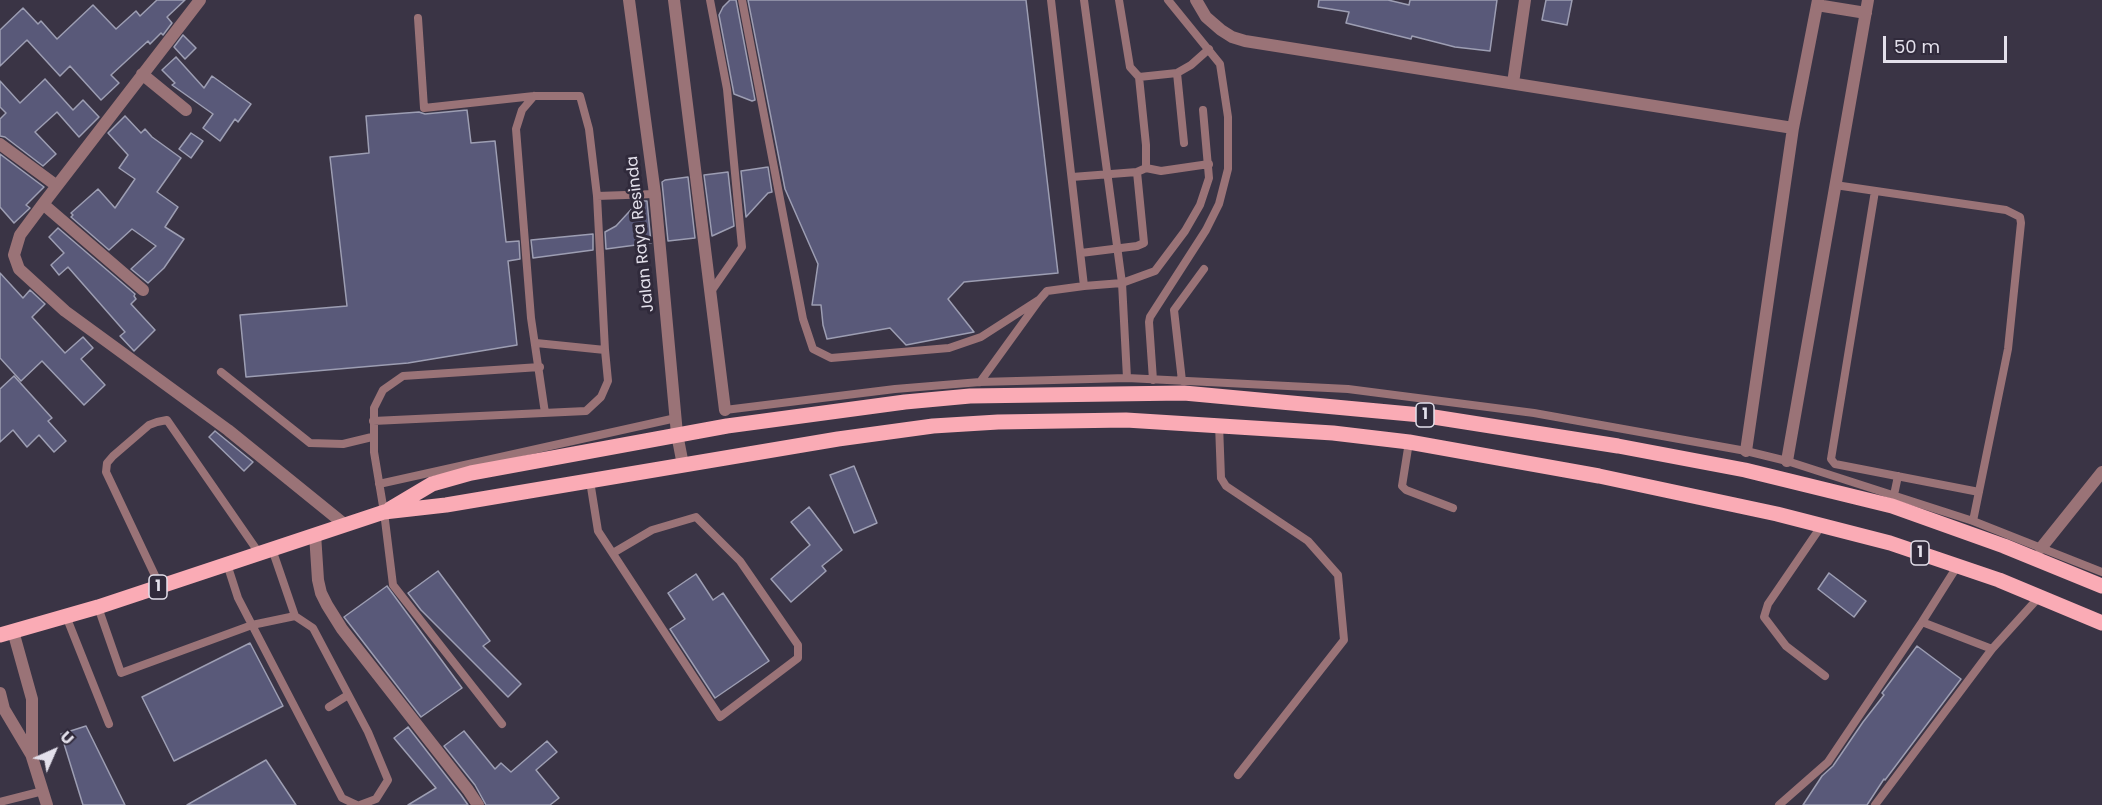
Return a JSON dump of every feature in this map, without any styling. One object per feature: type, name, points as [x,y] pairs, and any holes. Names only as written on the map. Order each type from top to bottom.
[{"type":"main road","name":"1","points":[[384,512],[432,484],[471,472],[677,434],[905,402],[982,396],[1184,393],[1421,415],[1618,446],[1745,470],[1892,506],[2004,546],[2102,586]]},
{"type":"main road","name":"1","points":[[7,633],[98,607],[384,512],[446,505],[838,439],[933,426],[998,422],[1126,420],[1219,424],[1333,433],[1409,442],[1599,476],[1822,525],[1890,543],[1958,565],[2040,596],[2102,623]]},
{"type":"street","points":[[200,0],[20,235],[14,255],[19,268],[65,311],[228,430],[345,524]]},
{"type":"street","name":"Jalan Raya Resinda","points":[[629,0],[655,194],[677,434],[683,465]]},
{"type":"street","points":[[674,0],[725,410]]},
{"type":"street","points":[[1196,0],[1206,17],[1221,30],[1245,41],[1793,128]]},
{"type":"street","points":[[1513,84],[1525,0]]},
{"type":"street","points":[[1787,461],[1868,0]]},
{"type":"street","points":[[1746,451],[1793,128],[1817,2],[1866,13]]},
{"type":"street","points":[[142,74],[186,111]]},
{"type":"street","points":[[0,144],[57,186]]},
{"type":"street","points":[[43,204],[143,290]]},
{"type":"street","points":[[2041,548],[2102,472]]},
{"type":"street","points":[[315,534],[318,579],[327,605],[342,629],[468,789],[478,805]]},
{"type":"street","points":[[7,633],[32,699],[32,757]]},
{"type":"street","points":[[0,693],[4,709],[32,757],[47,805]]},
{"type":"lane","points":[[710,0],[727,89],[742,247],[710,294]]},
{"type":"lane","points":[[742,0],[803,319],[813,349],[831,358],[949,348],[981,337],[1040,299]]},
{"type":"lane","points":[[1052,0],[1084,286]]},
{"type":"lane","points":[[1084,0],[1122,283],[1127,378]]},
{"type":"lane","points":[[1119,0],[1130,67],[1138,77],[1146,145],[1146,168]]},
{"type":"lane","points":[[1153,380],[1150,317],[1206,230],[1219,204],[1228,170],[1228,117],[1220,64],[1168,0]]},
{"type":"lane","points":[[373,421],[586,411],[601,398],[608,381],[597,195],[589,129],[580,96],[534,96],[424,108],[418,18]]},
{"type":"lane","points":[[1138,77],[1177,73],[1191,65],[1209,49]]},
{"type":"lane","points":[[1177,73],[1184,143]]},
{"type":"lane","points":[[534,96],[522,110],[516,129],[531,318],[545,413]]},
{"type":"lane","points":[[980,382],[1047,291],[1122,283],[1155,271],[1175,246],[1200,205],[1209,178],[1203,110]]},
{"type":"lane","points":[[1072,177],[1137,172],[1146,168],[1161,171],[1209,164]]},
{"type":"lane","points":[[1081,253],[1137,246],[1144,243],[1137,172]]},
{"type":"lane","points":[[1835,185],[2006,210],[2020,217],[2008,349],[1973,521]]},
{"type":"lane","points":[[1875,191],[1831,459],[1835,464],[1979,492]]},
{"type":"lane","points":[[597,195],[655,194]]},
{"type":"lane","points":[[1182,381],[1174,310],[1204,269]]},
{"type":"lane","points":[[536,343],[605,350]]},
{"type":"lane","points":[[502,724],[393,585],[372,437],[374,408],[383,390],[403,376],[540,367]]},
{"type":"lane","points":[[221,372],[310,443],[342,444],[372,437]]},
{"type":"lane","points":[[725,410],[895,389],[980,382],[1127,378],[1348,389],[1534,413],[1746,451],[1787,461],[1973,521],[2102,572]]},
{"type":"lane","points":[[379,484],[676,418]]},
{"type":"lane","points":[[160,586],[106,472],[107,464],[113,456],[149,425],[167,420],[266,551],[295,616],[313,628],[368,732],[388,780],[376,799],[358,805],[342,798],[238,598],[227,564]]},
{"type":"lane","points":[[1219,424],[1221,478],[1226,486],[1308,541],[1338,575],[1344,640],[1238,775]]},
{"type":"lane","points":[[1409,442],[1402,486],[1406,490],[1453,508]]},
{"type":"lane","points":[[1894,495],[1898,476]]},
{"type":"lane","points":[[590,481],[598,531],[720,717],[798,658],[798,645],[740,561],[696,517],[652,530],[613,553]]},
{"type":"lane","points":[[1822,525],[1768,604],[1764,617],[1786,646],[1825,676]]},
{"type":"lane","points":[[1779,805],[1828,762],[1958,565]]},
{"type":"lane","points":[[1875,805],[1992,649],[2040,596]]},
{"type":"lane","points":[[98,607],[121,673],[252,625],[295,616]]},
{"type":"lane","points":[[66,616],[109,724]]},
{"type":"lane","points":[[1922,622],[1992,649]]},
{"type":"lane","points":[[329,707],[348,695]]},
{"type":"lane","points":[[0,802],[43,791]]},
{"type":"building","points":[[157,0],[185,0],[167,17],[172,23],[163,35],[161,33],[150,44],[148,41],[111,75],[119,83],[101,100],[70,66],[60,76],[27,40],[0,66],[0,30],[23,8],[38,24],[41,21],[57,39],[93,5],[116,29],[136,11],[140,16]]},
{"type":"building","points":[[730,0],[736,0],[755,100],[752,101],[734,94],[719,15]]},
{"type":"building","points":[[748,0],[1026,0],[1058,273],[964,282],[948,299],[974,332],[906,345],[890,328],[827,339],[821,305],[812,305],[818,264],[785,189]]},
{"type":"building","points":[[1319,0],[1388,0],[1409,5],[1410,0],[1497,0],[1490,51],[1455,47],[1412,36],[1411,39],[1346,23],[1349,12],[1318,7]]},
{"type":"building","points":[[1546,0],[1572,0],[1567,25],[1542,20]]},
{"type":"building","points":[[183,35],[196,48],[185,59],[174,47]]},
{"type":"building","points":[[176,57],[204,88],[212,76],[251,104],[238,122],[235,119],[220,141],[203,128],[213,114],[172,85],[175,83],[162,70]]},
{"type":"building","points":[[45,79],[73,110],[83,100],[99,117],[79,137],[57,112],[35,132],[56,154],[43,166],[5,137],[0,136],[0,119],[6,113],[0,107],[0,81],[20,103]]},
{"type":"building","points":[[467,110],[471,143],[495,141],[506,242],[519,241],[520,259],[508,261],[517,345],[408,363],[246,377],[240,315],[347,306],[330,157],[369,153],[366,116]]},
{"type":"building","points":[[125,116],[141,133],[145,129],[152,137],[181,158],[157,192],[178,207],[165,227],[184,239],[164,268],[148,283],[131,269],[156,246],[132,229],[109,250],[71,217],[73,215],[71,213],[98,189],[115,208],[135,179],[119,168],[128,155],[108,133]]},
{"type":"building","points":[[191,133],[203,141],[191,158],[179,149]]},
{"type":"building","points":[[0,154],[44,187],[26,205],[30,208],[14,223],[0,207]]},
{"type":"building","points":[[768,167],[772,192],[768,193],[746,217],[741,171]]},
{"type":"building","points":[[728,172],[734,226],[712,236],[704,175]]},
{"type":"building","points":[[688,177],[695,238],[668,241],[662,182]]},
{"type":"building","points":[[639,201],[647,201],[651,243],[606,249],[605,232],[616,226]]},
{"type":"building","points":[[58,228],[135,294],[136,299],[131,304],[155,330],[134,351],[120,336],[125,332],[68,267],[59,275],[51,265],[64,253],[49,237]]},
{"type":"building","points":[[593,234],[593,250],[533,258],[531,240]]},
{"type":"building","points":[[0,273],[23,298],[30,290],[45,304],[32,317],[65,353],[83,337],[93,348],[81,359],[105,385],[84,405],[42,361],[21,381],[0,358]]},
{"type":"building","points":[[14,376],[52,418],[48,421],[66,441],[54,452],[39,435],[27,447],[13,430],[0,442],[0,389]]},
{"type":"building","points":[[215,431],[253,462],[244,471],[209,437]]},
{"type":"building","points":[[854,466],[877,523],[854,533],[830,475]]},
{"type":"building","points":[[809,507],[842,550],[822,566],[826,571],[791,602],[771,579],[810,545],[791,522]]},
{"type":"building","points":[[438,571],[490,641],[483,646],[521,684],[508,697],[421,610],[408,593]]},
{"type":"building","points":[[1829,573],[1866,601],[1854,617],[1818,589]]},
{"type":"building","points":[[696,574],[713,600],[723,593],[769,661],[715,698],[670,629],[685,619],[668,593]]},
{"type":"building","points":[[387,586],[462,688],[421,717],[344,617]]},
{"type":"building","points":[[250,643],[283,706],[174,761],[142,697]]},
{"type":"building","points":[[1917,646],[1961,679],[1884,779],[1867,805],[1803,805],[1822,776],[1833,766],[1884,695],[1882,693]]},
{"type":"building","points":[[86,726],[125,805],[83,805],[61,734]]},
{"type":"building","points":[[408,727],[468,805],[408,805],[436,788],[394,738]]},
{"type":"building","points":[[464,731],[495,769],[501,763],[511,772],[547,741],[557,752],[536,770],[559,798],[550,805],[486,805],[475,785],[444,746]]},
{"type":"building","points":[[266,760],[296,805],[187,805]]}]
